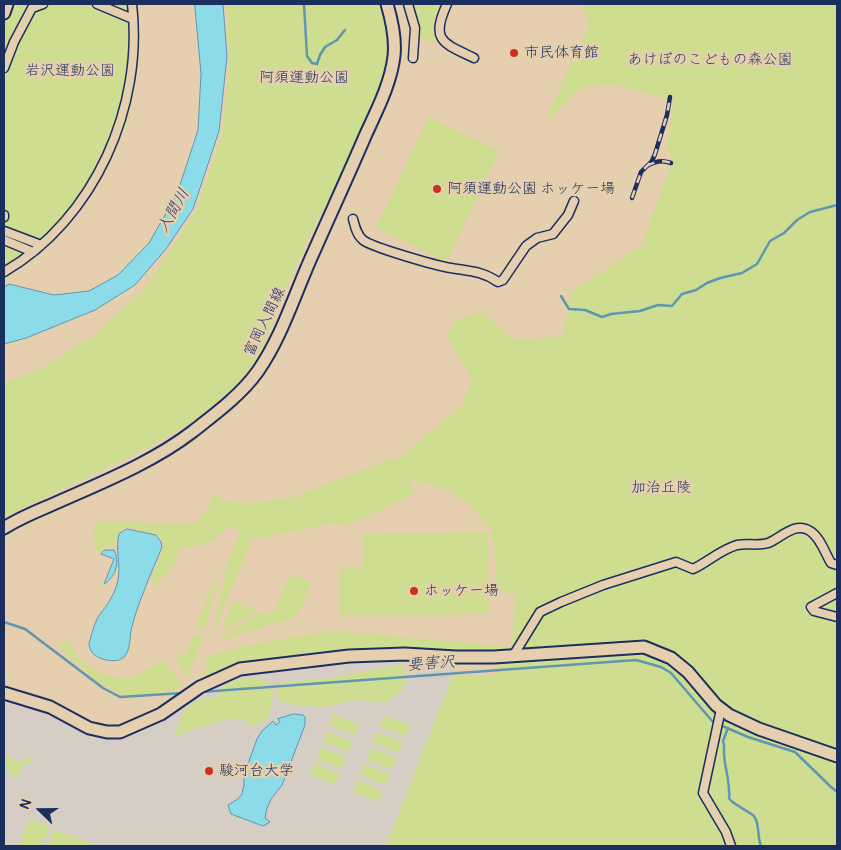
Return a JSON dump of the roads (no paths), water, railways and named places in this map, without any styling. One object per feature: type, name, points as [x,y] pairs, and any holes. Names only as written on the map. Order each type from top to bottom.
[{"type":"street","points":[[4,13],[7,4]]},
{"type":"street","points":[[4,68],[14,42],[32,8],[43,4]]},
{"type":"street","points":[[97,4],[133,19]]},
{"type":"street","points":[[4,272],[41,245],[69,215],[105,162],[121,120],[127,94],[133,49],[132,4]]},
{"type":"street","name":"富岡入間線","points":[[4,528],[110,479],[154,456],[190,434],[254,377],[272,349],[286,320],[389,78],[394,56],[393,28],[387,4]]},
{"type":"street","points":[[408,4],[415,28],[413,58]]},
{"type":"street","points":[[447,4],[439,23],[442,40],[446,44],[474,58]]},
{"type":"street","points":[[353,219],[359,236],[369,244],[448,268],[475,271],[490,276],[498,282],[503,280],[531,241],[553,234],[568,215],[574,201]]},
{"type":"street","points":[[4,231],[41,245]]},
{"type":"street","points":[[4,240],[33,252]]},
{"type":"street","points":[[512,656],[540,612],[560,602],[603,585],[676,562],[693,569],[726,549],[738,545],[767,543],[794,528],[810,530],[817,538],[831,563],[837,564]]},
{"type":"street","points":[[837,593],[811,607],[814,611],[837,617]]},
{"type":"street","points":[[4,693],[50,706],[89,728],[107,732],[120,732],[161,714],[199,688],[240,669],[349,656],[405,654],[466,657],[512,656],[644,647],[671,658],[682,668],[719,714],[837,756]]},
{"type":"street","points":[[719,714],[703,793],[726,832],[731,846]]},
{"type":"water","name":"入間川","points":[[195,4],[223,4],[227,57],[219,131],[193,209],[166,249],[135,285],[95,310],[26,338],[4,344],[4,287],[9,284],[54,295],[89,291],[118,275],[149,243],[177,194],[198,130],[201,74]]},
{"type":"water","points":[[127,529],[156,535],[162,547],[137,609],[127,653],[120,660],[109,661],[93,654],[89,643],[96,621],[117,585],[119,574],[118,539],[119,534]]},
{"type":"water","points":[[105,550],[114,550],[117,564],[114,573],[104,584],[114,559],[101,554]]},
{"type":"water","points":[[294,714],[305,717],[305,725],[282,785],[271,799],[267,808],[265,818],[270,822],[263,826],[231,814],[228,805],[242,794],[244,775],[257,739],[262,731],[273,721],[276,725],[280,722],[278,719]]},
{"type":"waterway","points":[[304,4],[307,56],[312,63],[317,64],[325,47],[337,40],[345,30]]},
{"type":"waterway","points":[[561,296],[569,309],[585,310],[602,317],[611,314],[640,311],[658,305],[672,306],[682,294],[696,290],[720,278],[742,273],[757,264],[770,241],[784,233],[797,220],[810,212],[837,205]]},
{"type":"waterway","name":"要害沢","points":[[4,622],[25,629],[103,688],[120,697],[183,693]]},
{"type":"waterway","name":"要害沢","points":[[201,692],[636,660],[661,667],[671,673],[713,722],[748,737],[795,752],[837,792]]},
{"type":"waterway","points":[[728,728],[723,741],[729,798],[754,816],[761,846]]},
{"type":"railway","points":[[632,198],[641,172],[652,161],[655,154],[667,115],[670,97]]},
{"type":"railway","points":[[647,166],[659,162],[671,163]]},
{"type":"place","name":"市民体育館","points":[[514,53]]},
{"type":"place","name":"阿須運動公園 ホッケー場","points":[[437,189]]},
{"type":"place","name":"ホッケー場","points":[[414,591]]},
{"type":"place","name":"駿河台大学","points":[[209,771]]},
{"type":"park label","name":"あけぼのこどもの森公園","points":[[710,60]]},
{"type":"park label","name":"岩沢運動公園","points":[[70,71]]},
{"type":"park label","name":"阿須運動公園","points":[[304,78]]},
{"type":"park label","name":"加治丘陵","points":[[661,488]]}]
